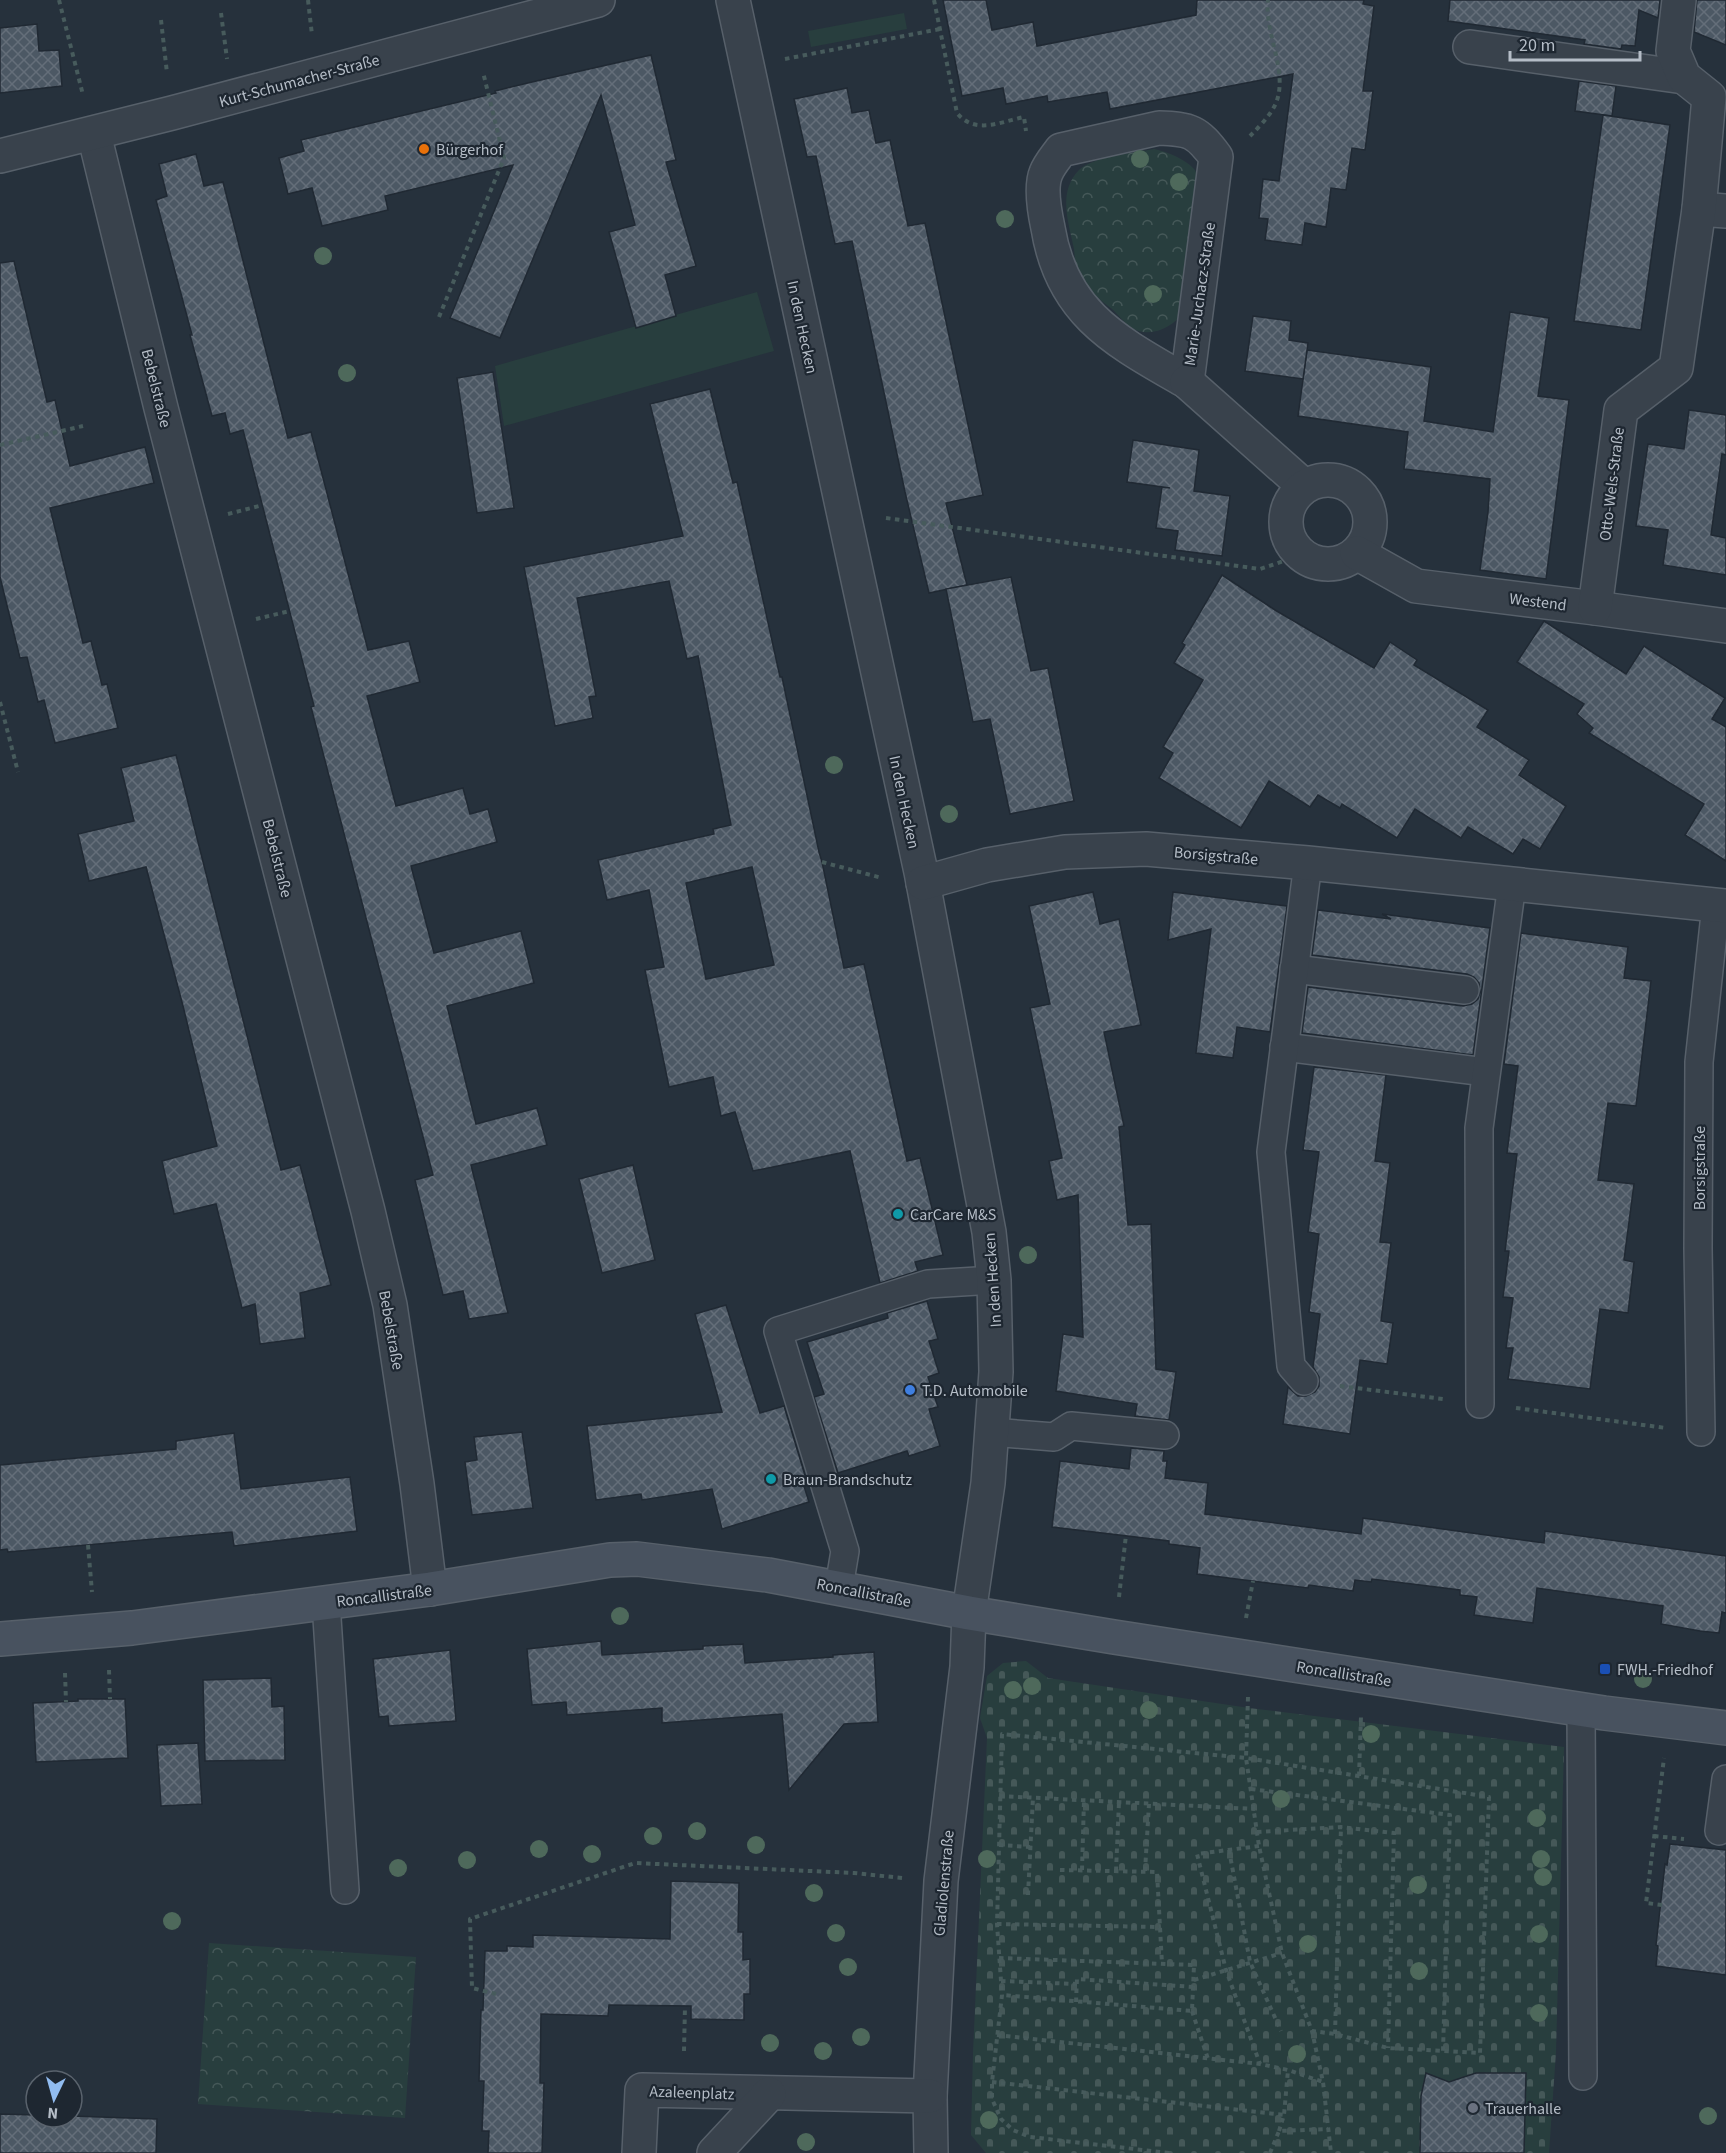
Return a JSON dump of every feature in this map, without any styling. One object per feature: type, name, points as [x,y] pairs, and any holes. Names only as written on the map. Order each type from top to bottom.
[{"type":"street","name":"Kurt-Schumacher-Straße","points":[[0,156],[94,134],[598,0]]},
{"type":"street","name":"In den Hecken","points":[[733,0],[922,878],[986,1210],[994,1280],[996,1372],[988,1483],[969,1613]]},
{"type":"street","name":"Otto-Wels-Straße","points":[[1595,608],[1620,410],[1676,368],[1712,210],[1706,94],[1673,51],[1679,0]]},
{"type":"street","points":[[1470,47],[1706,94]]},
{"type":"street","points":[[1061,150],[1159,128],[1184,129],[1203,139],[1216,157]]},
{"type":"street","name":"Bebelstraße","points":[[94,134],[390,1305],[430,1589]]},
{"type":"street","name":"Marie-Juchacz-Straße","points":[[1061,150],[1045,174],[1044,204],[1049,239],[1061,275],[1080,307],[1119,342],[1187,382],[1216,157]]},
{"type":"street","points":[[1187,382],[1304,486]]},
{"type":"street","points":[[1324,479],[1345,482],[1362,496],[1370,514],[1369,536],[1357,553],[1340,563],[1320,564],[1302,555],[1289,540],[1285,520],[1291,501],[1304,486],[1324,479]]},
{"type":"street","name":"Westend","points":[[1357,553],[1416,586],[1726,626]]},
{"type":"street","name":"Borsigstraße","points":[[922,878],[1065,852],[1146,849],[1308,863],[1721,906]]},
{"type":"street","name":"Roncallistraße","points":[[0,1639],[95,1631],[326,1603],[610,1560],[638,1559],[768,1575],[969,1613],[1362,1676],[1726,1728]]},
{"type":"street","name":"Gladiolenstraße","points":[[931,2153],[930,2096],[941,1881],[967,1667],[969,1613]]},
{"type":"street","name":"Azaleenplatz","points":[[639,2153],[642,2090],[930,2096]]},
{"type":"street","name":"Azaleenplatz","points":[[714,2153],[769,2094]]},
{"type":"lane","points":[[1304,1381],[1291,1366],[1271,1152],[1308,863]]},
{"type":"lane","points":[[1480,1404],[1479,1128],[1512,884]]},
{"type":"lane","name":"Borsigstraße","points":[[1701,1432],[1698,1248],[1700,1062],[1721,906]]},
{"type":"lane","points":[[1294,969],[1465,990]]},
{"type":"lane","points":[[1284,1047],[1486,1072]]},
{"type":"lane","points":[[839,1587],[845,1551],[778,1331],[928,1284],[994,1280]]},
{"type":"lane","points":[[992,1432],[1054,1437],[1071,1426],[1164,1435]]},
{"type":"lane","points":[[326,1603],[345,1890]]},
{"type":"lane","points":[[1581,1709],[1583,2076]]},
{"type":"lane","points":[[1719,1831],[1726,1779]]},
{"type":"path","points":[[59,0],[94,134]]},
{"type":"path","points":[[934,0],[957,113],[964,122],[978,127],[1024,117],[1029,142],[1041,150],[1061,150]]},
{"type":"path","points":[[1216,157],[1248,138],[1264,122],[1275,106],[1281,85],[1267,14],[1268,0]]},
{"type":"path","points":[[161,20],[172,113]]},
{"type":"path","points":[[747,66],[940,29]]},
{"type":"path","points":[[439,317],[504,158],[474,33]]},
{"type":"path","points":[[0,445],[84,426]]},
{"type":"path","points":[[843,513],[1260,569],[1302,555]]},
{"type":"path","points":[[0,702],[18,772]]},
{"type":"path","points":[[822,862],[891,880],[922,878]]},
{"type":"path","points":[[1114,1637],[1126,1535]]},
{"type":"path","points":[[88,1545],[95,1631]]},
{"type":"path","points":[[1246,1657],[1249,1708],[1246,1758],[1259,1846],[1281,1953],[1312,2031],[1323,2082],[1331,2153]]},
{"type":"path","points":[[1359,1776],[1362,1676]]},
{"type":"path","points":[[1662,1905],[1646,1903],[1669,1721]]},
{"type":"path","points":[[1169,2153],[1030,2136],[1013,2130],[1001,2119],[992,2099],[1002,1995],[997,1924],[1002,1734],[1246,1758],[1489,1797],[1480,2053],[1388,2048],[1335,2034],[1312,2031]]},
{"type":"path","points":[[1251,1790],[1449,1815],[1443,2051]]},
{"type":"path","points":[[1000,1796],[1255,1809]]},
{"type":"path","points":[[1028,1895],[1033,1797]]},
{"type":"path","points":[[1082,1869],[1084,1800]]},
{"type":"path","points":[[1116,1871],[1119,1802]]},
{"type":"path","points":[[1145,1871],[1149,1804]]},
{"type":"path","points":[[1257,1832],[1341,1827],[1394,1833],[1388,2048]]},
{"type":"path","points":[[1335,2034],[1341,1827]]},
{"type":"path","points":[[999,1845],[1030,1847]]},
{"type":"path","points":[[1259,1846],[1197,1854],[1226,1971],[1260,2064]]},
{"type":"path","points":[[1230,1850],[1250,1962],[1281,2031]]},
{"type":"path","points":[[496,1994],[472,1988],[470,1919],[635,1863],[854,1873],[941,1881]]},
{"type":"path","points":[[1060,1870],[1157,1872],[1162,1964]]},
{"type":"path","points":[[997,1924],[1160,1928]]},
{"type":"path","points":[[1194,1980],[1281,1953]]},
{"type":"path","points":[[999,1958],[1194,1965],[1192,2011],[1208,2059]]},
{"type":"path","points":[[1076,2002],[1077,1978],[1194,1987]]},
{"type":"path","points":[[1001,1982],[1077,1984]]},
{"type":"path","points":[[1002,1995],[1192,2011]]},
{"type":"path","points":[[997,2035],[1260,2064],[1323,2082]]},
{"type":"path","points":[[1270,2153],[1284,2115],[1287,2070]]},
{"type":"path","points":[[992,2082],[1284,2115]]},
{"type":"path","points":[[1279,2131],[1328,2129]]},
{"type":"green space","points":[[904,13],[907,29],[811,47],[808,31]]},
{"type":"green space","points":[[1154,149],[1175,156],[1190,165],[1201,187],[1184,312],[1167,327],[1146,332],[1129,326],[1094,294],[1079,276],[1066,198],[1072,179],[1086,165],[1104,158]]},
{"type":"green space","points":[[757,292],[774,351],[504,426],[495,366]]},
{"type":"green space","points":[[1026,1661],[1048,1678],[1249,1708],[1564,1747],[1556,2052],[1549,2153],[986,2153],[971,2135],[987,1738],[980,1718],[987,1676],[1003,1663]]},
{"type":"green space","points":[[209,1943],[416,1957],[405,2118],[198,2104]]},
{"type":"building","points":[[943,0],[986,0],[992,30],[1033,22],[1037,46],[1196,15],[1197,0],[1364,0],[1363,4],[1374,6],[1363,91],[1373,91],[1365,150],[1352,148],[1346,190],[1331,188],[1326,227],[1305,223],[1302,245],[1265,240],[1268,219],[1259,218],[1263,179],[1279,181],[1293,74],[1110,109],[1107,92],[1048,102],[1047,96],[1006,104],[1003,88],[962,96]]},
{"type":"building","points":[[1450,0],[1660,0],[1658,18],[1639,10],[1635,46],[1622,45],[1621,49],[1584,44],[1585,40],[1448,21]]},
{"type":"building","points":[[1697,0],[1726,0],[1726,45],[1694,32]]},
{"type":"building","points":[[37,24],[39,51],[59,50],[62,86],[0,93],[0,28]]},
{"type":"building","points":[[651,55],[676,160],[666,162],[696,266],[665,275],[676,316],[636,328],[609,232],[635,225],[601,95],[500,338],[450,318],[513,165],[385,196],[388,210],[322,226],[312,188],[288,194],[279,158],[304,151],[301,140],[496,93],[495,91],[532,82]]},
{"type":"building","points":[[1579,81],[1616,86],[1612,116],[1575,111]]},
{"type":"building","points":[[847,88],[852,113],[869,110],[876,143],[890,140],[908,226],[925,223],[983,495],[946,503],[967,585],[929,593],[905,492],[852,241],[835,244],[816,156],[807,157],[794,99]]},
{"type":"building","points":[[1603,115],[1670,125],[1641,330],[1574,321]]},
{"type":"building","points":[[196,154],[204,186],[223,182],[288,438],[311,432],[368,650],[409,641],[420,682],[367,696],[396,806],[463,788],[470,814],[488,809],[497,842],[411,866],[434,953],[521,931],[534,983],[447,1006],[476,1124],[537,1108],[547,1145],[471,1165],[508,1313],[469,1319],[463,1291],[443,1295],[415,1180],[433,1175],[311,707],[314,706],[243,430],[230,434],[225,413],[212,416],[156,200],[167,196],[159,164]]},
{"type":"building","points":[[14,261],[47,402],[55,400],[70,466],[145,447],[154,483],[50,508],[83,643],[91,641],[102,685],[107,684],[118,728],[55,743],[44,700],[38,702],[27,657],[20,658],[0,577],[0,263]]},
{"type":"building","points":[[1510,312],[1549,318],[1538,396],[1569,400],[1546,579],[1480,570],[1490,479],[1404,469],[1408,432],[1298,416],[1307,350],[1431,367],[1424,421],[1493,432]]},
{"type":"building","points":[[1253,316],[1291,321],[1289,340],[1308,343],[1303,379],[1245,371]]},
{"type":"building","points":[[493,372],[514,508],[477,513],[457,378]]},
{"type":"building","points":[[710,389],[733,483],[737,482],[780,677],[782,677],[844,968],[864,964],[907,1161],[920,1158],[943,1255],[915,1262],[918,1271],[880,1283],[850,1151],[753,1171],[735,1112],[721,1116],[713,1077],[669,1087],[645,970],[664,967],[649,890],[607,900],[598,860],[714,834],[713,829],[731,825],[698,656],[687,659],[669,581],[577,598],[596,696],[589,697],[593,718],[555,726],[524,567],[683,536],[650,404]],"holes":[[[752,867],[774,965],[706,979],[686,883]]]},
{"type":"building","points":[[1689,410],[1726,415],[1726,455],[1722,454],[1711,535],[1726,538],[1726,575],[1663,565],[1668,530],[1636,526],[1648,444],[1684,449]]},
{"type":"building","points":[[1133,440],[1199,450],[1194,491],[1230,496],[1222,556],[1175,550],[1178,531],[1156,528],[1162,487],[1170,488],[1127,482]]},
{"type":"building","points":[[1222,575],[1275,610],[1374,668],[1390,642],[1417,660],[1414,665],[1488,710],[1477,727],[1529,760],[1519,775],[1566,806],[1540,849],[1523,839],[1513,854],[1468,827],[1461,838],[1415,809],[1397,838],[1342,804],[1340,808],[1318,795],[1310,807],[1269,781],[1241,828],[1159,778],[1173,753],[1163,747],[1203,680],[1174,663],[1185,645],[1182,643]]},
{"type":"building","points":[[1011,577],[1031,671],[1048,668],[1074,801],[1010,814],[990,719],[973,722],[946,589]]},
{"type":"building","points":[[1544,621],[1626,674],[1644,646],[1725,698],[1712,719],[1726,727],[1726,861],[1685,835],[1704,804],[1589,733],[1593,728],[1577,714],[1584,704],[1517,662]]},
{"type":"building","points":[[176,755],[281,1170],[300,1165],[331,1285],[300,1293],[305,1338],[260,1344],[255,1304],[242,1308],[216,1204],[174,1214],[162,1161],[217,1146],[183,1006],[146,867],[89,881],[78,834],[134,821],[121,768]]},
{"type":"building","points":[[1093,892],[1100,924],[1119,919],[1141,1025],[1104,1032],[1124,1126],[1119,1127],[1128,1225],[1151,1224],[1156,1369],[1176,1372],[1169,1420],[1135,1416],[1137,1404],[1056,1391],[1063,1334],[1083,1337],[1078,1195],[1057,1200],[1049,1161],[1062,1158],[1030,1008],[1050,1004],[1029,906]]},
{"type":"building","points":[[1173,892],[1287,906],[1270,1032],[1237,1027],[1233,1058],[1196,1053],[1211,929],[1168,940]]},
{"type":"building","points":[[1318,910],[1391,919],[1382,914],[1490,928],[1473,1055],[1302,1033],[1308,987],[1463,1006],[1472,1004],[1478,999],[1480,992],[1479,983],[1467,974],[1312,955]]},
{"type":"building","points":[[1521,933],[1628,947],[1624,978],[1651,981],[1636,1106],[1608,1103],[1598,1180],[1634,1184],[1624,1260],[1634,1262],[1628,1313],[1600,1309],[1590,1389],[1508,1379],[1513,1348],[1506,1348],[1513,1298],[1503,1297],[1509,1251],[1505,1251],[1517,1154],[1507,1153],[1518,1066],[1504,1064]]},
{"type":"building","points":[[1314,1067],[1386,1075],[1375,1161],[1390,1163],[1380,1242],[1391,1243],[1381,1321],[1393,1323],[1387,1364],[1360,1360],[1350,1434],[1283,1424],[1288,1387],[1298,1396],[1306,1396],[1315,1392],[1319,1386],[1319,1377],[1313,1367],[1320,1314],[1309,1312],[1319,1234],[1308,1232],[1319,1152],[1303,1150]]},
{"type":"building","points":[[633,1165],[655,1260],[602,1273],[579,1179]]},
{"type":"building","points":[[927,1301],[938,1339],[929,1341],[939,1373],[928,1377],[938,1407],[929,1409],[940,1446],[909,1456],[907,1451],[838,1473],[814,1397],[824,1394],[807,1342],[888,1318],[887,1313]]},
{"type":"building","points":[[726,1305],[760,1413],[784,1406],[807,1482],[803,1483],[809,1502],[722,1529],[712,1489],[642,1500],[641,1494],[596,1500],[587,1426],[722,1412],[695,1314]]},
{"type":"building","points":[[522,1432],[533,1508],[472,1515],[465,1462],[477,1460],[474,1437]]},
{"type":"building","points":[[234,1433],[241,1489],[350,1477],[357,1531],[234,1546],[232,1532],[8,1552],[7,1549],[0,1550],[0,1465],[176,1449],[176,1441]]},
{"type":"building","points":[[1131,1448],[1164,1451],[1163,1461],[1167,1461],[1165,1478],[1208,1483],[1205,1514],[1361,1534],[1363,1518],[1544,1543],[1545,1531],[1726,1556],[1726,1613],[1722,1612],[1719,1633],[1700,1631],[1661,1624],[1663,1606],[1537,1588],[1533,1623],[1474,1615],[1477,1597],[1460,1595],[1460,1590],[1372,1579],[1371,1582],[1355,1580],[1353,1591],[1309,1585],[1308,1588],[1197,1574],[1200,1548],[1169,1544],[1169,1541],[1052,1527],[1060,1461],[1129,1469]]},
{"type":"building","points":[[601,1641],[602,1655],[703,1649],[703,1646],[743,1644],[745,1663],[874,1652],[878,1722],[844,1724],[789,1790],[782,1714],[662,1723],[662,1708],[567,1715],[566,1702],[532,1705],[527,1649]]},
{"type":"building","points":[[450,1650],[456,1721],[389,1726],[388,1716],[379,1717],[373,1659]]},
{"type":"building","points":[[271,1678],[272,1707],[284,1706],[285,1760],[205,1761],[203,1680]]},
{"type":"building","points":[[78,1699],[125,1699],[128,1758],[36,1762],[33,1703],[78,1701]]},
{"type":"building","points":[[198,1743],[202,1804],[161,1806],[157,1745]]},
{"type":"building","points":[[1670,1844],[1726,1850],[1726,1975],[1656,1966],[1658,1946],[1656,1945],[1665,1864],[1667,1865]]},
{"type":"building","points":[[671,1881],[739,1883],[738,1932],[743,1932],[743,1960],[750,1959],[750,1994],[744,1994],[744,2020],[691,2019],[691,2006],[609,2005],[608,2016],[541,2014],[540,2083],[544,2083],[542,2153],[488,2153],[489,2131],[482,2131],[484,2081],[479,2081],[485,1951],[507,1951],[507,1946],[533,1947],[533,1935],[670,1939]]},
{"type":"building","name":"Trauerhalle","points":[[1426,2073],[1449,2082],[1476,2073],[1526,2073],[1524,2153],[1420,2153],[1421,2096]]},
{"type":"building","points":[[0,2114],[24,2115],[24,2129],[84,2129],[84,2116],[157,2119],[156,2153],[0,2153]]},
{"type":"place","name":"Bürgerhof","points":[[424,149]]},
{"type":"place","name":"CarCare M&S","points":[[898,1214]]},
{"type":"place","name":"T.D. Automobile","points":[[910,1390]]},
{"type":"place","name":"Braun-Brandschutz","points":[[771,1479]]},
{"type":"place","name":"FWH.-Friedhof","points":[[1605,1669]]},
{"type":"place","name":"Trauerhalle","points":[[1473,2108]]}]
